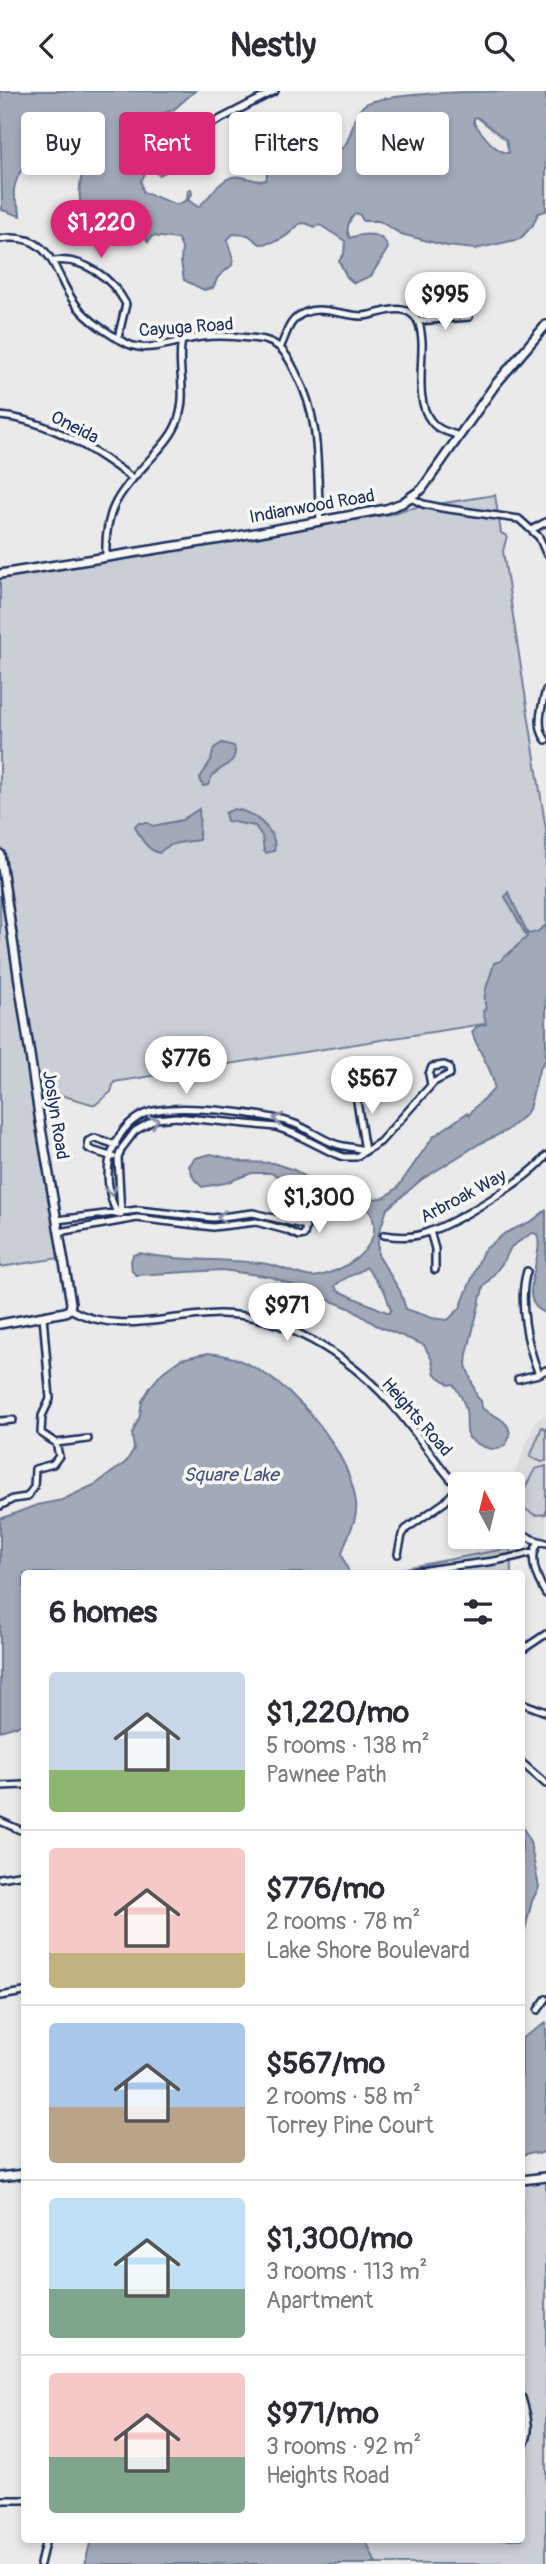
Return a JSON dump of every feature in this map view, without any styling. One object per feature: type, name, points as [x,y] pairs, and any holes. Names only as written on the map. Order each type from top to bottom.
[{"type":"street","points":[[215,122],[275,91]]},
{"type":"street","name":"Cayuga Road","points":[[0,239],[16,238],[33,243],[44,250],[53,261],[76,306],[118,338],[134,346],[152,347],[182,340],[240,336],[263,339],[280,348]]},
{"type":"street","points":[[53,261],[73,260],[118,289],[126,304],[118,338]]},
{"type":"street","points":[[320,521],[315,420],[304,387],[280,348],[291,323],[310,311],[365,316],[399,309],[414,314],[421,332],[421,381],[426,413],[432,423],[442,430],[459,436]]},
{"type":"street","points":[[418,321],[470,317]]},
{"type":"street","name":"Indianwood Road","points":[[0,573],[386,509],[411,498],[422,489],[496,384],[546,325]]},
{"type":"street","points":[[106,557],[107,522],[116,501],[132,478],[163,446],[178,420],[183,394],[179,351],[182,340]]},
{"type":"street","points":[[170,343],[179,351]]},
{"type":"street","name":"Oneida","points":[[0,416],[25,419],[56,432],[92,449],[132,478]]},
{"type":"street","points":[[411,498],[423,504],[512,517],[527,523],[539,537],[546,553]]},
{"type":"street","points":[[533,529],[546,521]]},
{"type":"street","points":[[546,690],[540,718],[542,737],[546,740]]},
{"type":"street","name":"Joslyn Road","points":[[0,854],[70,1309]]},
{"type":"street","points":[[120,1220],[118,1158],[135,1131],[145,1124],[165,1117],[176,1117],[276,1128],[344,1157],[356,1157],[380,1142],[430,1085],[450,1074],[449,1067],[432,1067],[429,1074],[430,1085]]},
{"type":"street","points":[[360,1080],[356,1095],[365,1151]]},
{"type":"street","points":[[119,1211],[114,1208],[109,1182],[110,1156],[122,1132],[140,1115],[169,1108],[278,1118],[297,1124],[335,1144],[365,1151]]},
{"type":"street","points":[[118,1158],[88,1149],[88,1141],[94,1137],[122,1148]]},
{"type":"street","name":"Arbroak Way","points":[[384,1235],[411,1236],[430,1231],[519,1181],[546,1156]]},
{"type":"street","points":[[57,1220],[138,1210],[222,1218],[253,1213],[306,1226],[307,1230],[304,1235],[299,1236],[256,1222],[213,1227],[145,1219],[120,1220],[59,1232]]},
{"type":"street","points":[[286,1230],[289,1221]]},
{"type":"street","points":[[430,1231],[435,1249],[435,1270]]},
{"type":"street","points":[[527,1271],[522,1293],[533,1359],[539,1374]]},
{"type":"street","points":[[0,1325],[70,1309]]},
{"type":"street","name":"Heights Road","points":[[70,1309],[102,1319],[135,1323],[152,1323],[190,1316],[236,1315],[272,1323],[295,1332],[339,1359],[378,1390],[448,1476]]},
{"type":"street","points":[[43,1316],[50,1399],[40,1425],[41,1433],[56,1443],[88,1439]]},
{"type":"street","points":[[518,1379],[546,1370]]},
{"type":"street","points":[[0,1421],[13,1420]]},
{"type":"street","points":[[0,1506],[13,1499],[27,1497],[34,1489],[35,1469],[53,1464],[59,1456],[56,1443]]},
{"type":"street","points":[[398,1554],[406,1529],[448,1499]]},
{"type":"street","points":[[425,1570],[517,1557],[535,1551],[543,1543],[525,1534]]},
{"type":"street","points":[[535,1551],[534,1567],[546,1594]]},
{"type":"street","points":[[525,1648],[546,1634]]},
{"type":"street","points":[[525,1704],[546,1712]]},
{"type":"street","points":[[525,1766],[546,1784]]},
{"type":"street","points":[[0,1786],[21,1785]]},
{"type":"street","points":[[0,1821],[20,1830]]},
{"type":"street","points":[[0,1878],[21,1874]]},
{"type":"street","points":[[0,1996],[21,1992]]},
{"type":"street","points":[[538,2010],[546,1999]]},
{"type":"street","points":[[0,2177],[21,2174]]},
{"type":"street","points":[[525,2180],[546,2177]]},
{"type":"street","points":[[525,2413],[529,2434],[525,2442]]},
{"type":"street","points":[[0,2500],[21,2500]]},
{"type":"street","points":[[40,2564],[45,2543]]},
{"type":"shaded area","points":[[495,495],[501,533],[507,536],[503,551],[546,830],[546,1014],[114,1082],[111,1092],[95,1105],[50,1092],[34,1094],[60,1258],[0,1267],[0,577]]},
{"type":"shaded area","points":[[546,1414],[546,1542],[525,1533],[525,1472],[515,1472],[536,1421]]},
{"type":"shaded area","points":[[542,1427],[546,1429],[546,1461],[542,1462],[530,1457]]},
{"type":"shaded area","points":[[546,1466],[546,1514],[535,1515],[525,1509],[525,1488],[535,1469]]},
{"type":"shaded area","points":[[505,1549],[510,1549],[511,1570],[399,1570]]},
{"type":"shaded area","points":[[546,2181],[546,2564],[266,2564],[263,2543],[525,2543],[525,2183]]},
{"type":"water","points":[[0,91],[195,91],[173,110],[167,112],[119,112],[119,175],[144,175],[141,181],[143,192],[177,205],[187,200],[188,190],[191,189],[192,194],[188,200],[198,207],[222,183],[232,177],[258,181],[266,180],[267,175],[342,175],[342,148],[349,138],[356,117],[356,175],[449,175],[449,112],[359,112],[360,110],[364,105],[377,100],[397,97],[546,91],[546,211],[538,213],[533,225],[520,239],[475,249],[447,246],[401,234],[379,221],[363,221],[356,213],[348,225],[350,238],[366,234],[377,236],[388,248],[371,276],[354,283],[347,277],[339,261],[344,254],[345,241],[320,225],[315,227],[299,224],[282,239],[260,244],[248,235],[233,234],[227,240],[233,259],[232,265],[218,277],[213,288],[204,290],[184,280],[182,248],[178,239],[152,236],[148,242],[144,234],[132,229],[121,216],[100,223],[87,219],[81,205],[80,183],[82,175],[105,175],[105,112],[21,112],[21,170],[14,188],[20,216],[2,210]],"holes":[[[477,117],[506,140],[509,153],[499,150],[490,142],[474,123],[474,118]]]},
{"type":"water","points":[[222,743],[234,746],[233,760],[214,774],[208,785],[203,786],[200,778],[211,760],[214,748]]},
{"type":"water","points":[[199,809],[199,840],[173,844],[159,853],[144,843],[135,826],[138,823],[153,826],[182,820]]},
{"type":"water","points":[[234,809],[263,823],[272,836],[274,851],[264,851],[262,836],[255,826],[227,821],[225,813]]},
{"type":"water","points":[[508,892],[528,934],[537,932],[546,925],[546,1059],[539,1070],[529,1109],[506,1131],[479,1144],[421,1180],[387,1209],[378,1236],[378,1255],[400,1291],[406,1309],[432,1318],[448,1320],[460,1308],[483,1251],[505,1233],[532,1221],[546,1210],[546,1313],[537,1307],[532,1299],[532,1278],[539,1244],[537,1234],[532,1233],[511,1247],[504,1261],[483,1288],[467,1354],[466,1365],[482,1408],[504,1421],[509,1430],[506,1444],[492,1449],[469,1438],[466,1410],[461,1397],[453,1384],[450,1385],[435,1374],[432,1360],[424,1345],[376,1325],[349,1308],[272,1277],[222,1270],[136,1275],[132,1271],[131,1261],[133,1255],[139,1253],[171,1258],[251,1262],[273,1265],[314,1277],[335,1271],[358,1257],[369,1244],[374,1232],[372,1216],[366,1206],[328,1199],[271,1173],[252,1173],[225,1183],[202,1187],[194,1179],[189,1166],[195,1158],[211,1154],[243,1162],[273,1163],[294,1170],[322,1186],[375,1199],[386,1197],[398,1187],[433,1137],[467,1113],[470,1115],[494,1088],[491,1074],[472,1032],[476,1027],[486,1024],[483,1011],[486,1008],[485,996],[494,963],[501,961],[527,937],[505,897]],"holes":[[[366,1267],[385,1292],[391,1310],[389,1313],[338,1291],[335,1286]]]},
{"type":"water","name":"Square Lake","points":[[208,1353],[232,1358],[257,1369],[303,1406],[323,1430],[339,1454],[350,1479],[356,1503],[354,1523],[342,1554],[348,1570],[21,1570],[21,1725],[0,1731],[0,1519],[37,1505],[62,1500],[96,1484],[126,1462],[134,1449],[132,1434],[140,1416],[142,1401],[163,1372],[181,1359]]},
{"type":"water","points":[[525,1831],[530,1842],[539,1887],[532,1901],[525,1929]]},
{"type":"water","points":[[546,2023],[546,2151],[539,2154],[525,2154],[525,2036]]},
{"type":"water","points":[[90,2543],[367,2543],[376,2564],[85,2564]]}]
